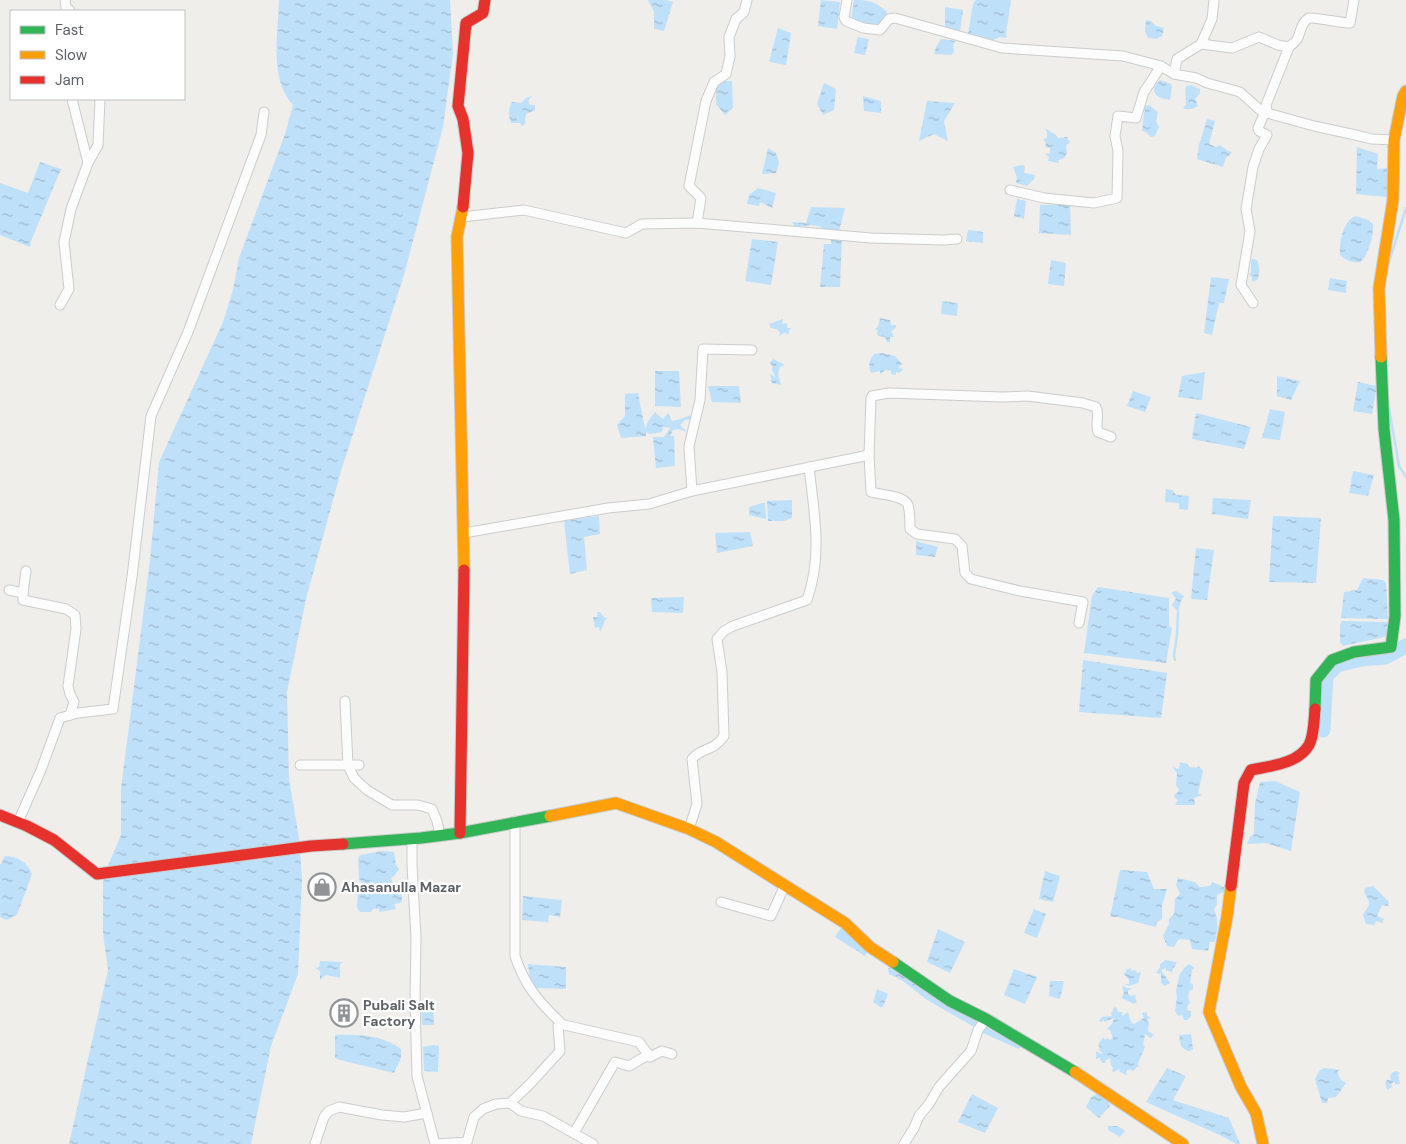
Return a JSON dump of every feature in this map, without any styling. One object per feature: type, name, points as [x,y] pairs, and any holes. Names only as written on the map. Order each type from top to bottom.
[{"type":"street","points":[[460,832],[464,533],[457,237],[466,198],[467,157],[464,116],[458,106],[466,24],[482,13],[485,0]]},
{"type":"street","points":[[697,222],[701,198],[689,186],[699,131],[706,101],[714,82],[726,74],[730,56],[729,37],[736,19],[744,12],[747,0]]},
{"type":"street","points":[[847,0],[844,17],[846,21],[862,28],[880,30],[889,19],[895,18],[1002,48],[1123,56],[1161,66],[1174,74],[1196,78],[1240,92],[1260,110],[1266,112],[1314,126],[1372,139],[1394,140]]},
{"type":"street","points":[[1174,74],[1176,59],[1201,44],[1212,19],[1214,0]]},
{"type":"street","points":[[1253,304],[1241,285],[1250,231],[1246,209],[1253,167],[1267,135],[1259,131],[1258,128],[1266,112],[1266,105],[1289,47],[1298,40],[1304,22],[1312,17],[1350,24],[1354,0]]},
{"type":"street","points":[[1201,44],[1232,48],[1259,37],[1278,45],[1289,47]]},
{"type":"street","points":[[1010,190],[1044,198],[1094,203],[1117,198],[1118,151],[1115,136],[1118,116],[1136,118],[1144,92],[1161,66]]},
{"type":"street","points":[[1263,1144],[1256,1113],[1241,1087],[1209,1012],[1227,917],[1244,783],[1251,770],[1296,758],[1309,745],[1314,724],[1316,680],[1332,660],[1354,652],[1391,647],[1395,616],[1394,520],[1384,429],[1379,288],[1393,200],[1394,140],[1403,96],[1406,91]]},
{"type":"street","points":[[72,100],[88,163]]},
{"type":"street","points":[[60,305],[69,289],[64,242],[71,209],[88,163],[98,145],[100,100]]},
{"type":"street","points":[[18,822],[41,770],[60,718],[113,709],[132,578],[151,416],[192,322],[261,135],[264,112]]},
{"type":"street","points":[[462,217],[524,210],[626,232],[642,224],[697,222],[871,238],[957,239]]},
{"type":"street","points":[[692,491],[689,446],[700,400],[703,349],[752,350]]},
{"type":"street","points":[[1079,623],[1083,602],[971,580],[965,573],[962,546],[955,539],[917,534],[910,529],[908,505],[904,500],[900,497],[871,492],[869,455],[871,398],[872,396],[889,393],[1002,397],[1028,396],[1083,403],[1096,407],[1098,416],[1096,427],[1098,432],[1110,437]]},
{"type":"street","points":[[464,533],[608,508],[650,504],[692,491],[869,455]]},
{"type":"street","points":[[689,829],[696,804],[692,759],[696,753],[712,748],[719,743],[724,736],[722,672],[717,639],[724,631],[733,626],[807,600],[813,582],[817,538],[809,467]]},
{"type":"street","points":[[26,571],[23,600],[66,609],[75,615],[76,629],[68,686],[74,702],[70,715]]},
{"type":"street","points":[[9,590],[24,593]]},
{"type":"street","points":[[345,701],[348,765],[354,778],[367,790],[392,805],[418,805],[432,809],[440,835]]},
{"type":"street","points":[[300,765],[359,766]]},
{"type":"street","points":[[0,815],[52,840],[97,874],[311,846],[412,839],[616,803],[689,829],[716,842],[844,924],[870,947],[950,1001],[986,1019],[1090,1081],[1183,1144]]},
{"type":"street","points":[[515,822],[515,956],[528,987],[560,1024],[638,1042],[648,1055]]},
{"type":"street","points":[[412,839],[416,938],[417,1076],[436,1144],[467,1142],[474,1117],[484,1109],[496,1104],[510,1103],[530,1084],[560,1051],[558,1026],[560,1024]]},
{"type":"street","points":[[721,902],[771,916],[785,885]]},
{"type":"street","points":[[904,1144],[919,1116],[939,1087],[971,1051],[981,1025],[986,1019]]},
{"type":"street","points":[[574,1133],[615,1062],[630,1066],[648,1055],[650,1057],[662,1051],[672,1054]]},
{"type":"street","points":[[510,1103],[521,1111],[543,1116],[593,1144]]},
{"type":"street","points":[[315,1144],[324,1117],[329,1111],[339,1107],[404,1117],[427,1113]]},
{"type":"water","points":[[279,0],[450,0],[453,53],[443,127],[404,275],[341,471],[306,599],[287,692],[289,779],[299,838],[302,879],[298,974],[271,1046],[251,1144],[69,1144],[108,970],[103,933],[103,877],[121,835],[121,789],[150,560],[159,462],[223,322],[233,290],[239,258],[285,134],[293,105],[285,94],[278,69]]},
{"type":"water","points":[[648,0],[673,2],[664,31],[654,29],[654,12]]},
{"type":"water","points":[[821,0],[840,2],[837,29],[818,26]]},
{"type":"water","points":[[854,0],[869,1],[876,4],[887,12],[886,18],[877,26],[851,20]]},
{"type":"water","points":[[976,0],[1011,0],[1007,38],[1000,37],[993,40],[968,34],[973,4]]},
{"type":"water","points":[[945,7],[963,10],[960,31],[945,29]]},
{"type":"water","points":[[1146,20],[1164,28],[1162,36],[1157,39],[1148,38],[1145,31]]},
{"type":"water","points":[[778,28],[791,33],[786,65],[769,62]]},
{"type":"water","points":[[858,37],[869,39],[865,55],[854,53]]},
{"type":"water","points":[[941,39],[956,41],[953,45],[954,52],[951,55],[934,54]]},
{"type":"water","points":[[1160,80],[1171,84],[1170,100],[1161,98],[1155,93],[1154,87]]},
{"type":"water","points":[[723,81],[732,81],[733,108],[725,115],[716,104],[716,86]]},
{"type":"water","points":[[824,83],[836,89],[834,110],[823,115],[817,104]]},
{"type":"water","points":[[1191,85],[1200,89],[1200,93],[1195,99],[1198,106],[1192,109],[1185,109],[1183,107],[1186,105],[1186,86]]},
{"type":"water","points":[[532,96],[528,101],[530,105],[535,105],[535,110],[526,114],[526,123],[522,126],[520,123],[511,123],[509,112],[512,102],[521,103],[526,98]]},
{"type":"water","points":[[863,96],[881,101],[881,113],[864,111]]},
{"type":"water","points":[[927,101],[955,103],[944,121],[948,141],[934,134],[919,141]]},
{"type":"water","points":[[1149,105],[1158,112],[1156,121],[1159,127],[1155,136],[1151,137],[1142,131],[1145,106]]},
{"type":"water","points":[[1207,119],[1215,121],[1209,144],[1216,147],[1220,145],[1232,152],[1226,158],[1223,167],[1197,159]]},
{"type":"water","points":[[1045,128],[1058,138],[1067,137],[1070,143],[1066,145],[1067,153],[1064,158],[1059,160],[1058,163],[1048,161],[1049,157],[1045,154],[1050,153],[1050,148],[1045,147],[1046,143],[1043,139],[1047,138]]},
{"type":"water","points":[[1357,147],[1378,154],[1377,169],[1389,168],[1387,197],[1356,194]]},
{"type":"water","points":[[768,148],[776,153],[779,163],[776,173],[762,174]]},
{"type":"water","points":[[40,162],[61,169],[30,247],[0,235],[0,183],[28,193]]},
{"type":"water","points":[[1025,166],[1024,173],[1035,175],[1034,179],[1027,186],[1016,183],[1017,177],[1013,167]]},
{"type":"water","points":[[758,188],[776,193],[772,208],[760,202],[759,206],[747,204],[749,195]]},
{"type":"water","points":[[1017,199],[1026,201],[1024,219],[1014,216]]},
{"type":"water","points":[[1070,204],[1071,235],[1039,233],[1040,205]]},
{"type":"water","points":[[811,207],[845,208],[839,231],[822,231],[821,227],[812,225],[795,227],[792,222],[806,223]]},
{"type":"water","points":[[1356,216],[1373,224],[1370,244],[1361,262],[1352,262],[1340,255],[1341,238],[1345,227]]},
{"type":"water","points":[[968,230],[983,232],[983,243],[966,241]]},
{"type":"water","points":[[752,239],[778,242],[771,285],[745,281]]},
{"type":"water","points":[[831,239],[842,240],[840,287],[820,287],[824,244],[831,244]]},
{"type":"water","points":[[1051,260],[1066,263],[1064,286],[1048,284]]},
{"type":"water","points":[[1251,260],[1257,260],[1259,265],[1259,275],[1257,280],[1252,282],[1252,277],[1249,275],[1251,272]]},
{"type":"water","points":[[1211,277],[1229,279],[1224,303],[1219,303],[1212,335],[1204,333]]},
{"type":"water","points":[[1330,278],[1347,281],[1346,293],[1328,290]]},
{"type":"water","points":[[942,301],[958,303],[957,316],[941,314]]},
{"type":"water","points":[[880,318],[890,320],[891,325],[896,325],[891,332],[894,337],[890,337],[890,342],[887,342],[885,337],[878,336],[878,331],[875,329],[878,327]]},
{"type":"water","points":[[783,319],[782,324],[787,323],[787,328],[792,328],[789,330],[789,334],[784,333],[779,336],[780,333],[777,329],[771,328],[769,324]]},
{"type":"water","points":[[882,353],[895,356],[902,364],[898,368],[903,369],[900,373],[896,372],[896,375],[891,374],[891,371],[886,370],[880,374],[880,371],[871,373],[869,365],[871,358],[874,354]]},
{"type":"water","points":[[773,359],[785,365],[780,367],[778,374],[781,385],[772,383],[770,374],[776,378],[770,363]]},
{"type":"water","points":[[655,371],[679,371],[681,407],[655,406]]},
{"type":"water","points":[[1205,372],[1202,400],[1178,397],[1182,376]]},
{"type":"water","points":[[1277,376],[1300,381],[1291,400],[1277,396]]},
{"type":"water","points":[[1358,382],[1377,386],[1372,414],[1353,411]]},
{"type":"water","points":[[708,386],[739,386],[741,403],[712,402]]},
{"type":"water","points":[[1133,391],[1151,397],[1145,412],[1127,406]]},
{"type":"water","points":[[638,393],[645,429],[655,412],[663,419],[668,413],[672,421],[693,415],[691,419],[685,420],[680,425],[687,432],[678,429],[673,430],[670,436],[674,436],[675,466],[656,468],[653,437],[664,437],[670,428],[663,427],[662,432],[650,434],[646,432],[646,436],[621,438],[617,425],[625,416],[625,394]]},
{"type":"water","points":[[1270,409],[1285,412],[1280,440],[1262,438]]},
{"type":"water","points":[[1196,413],[1251,427],[1244,449],[1192,439]]},
{"type":"water","points":[[1353,471],[1374,475],[1368,496],[1349,493]]},
{"type":"water","points":[[1166,489],[1172,490],[1176,495],[1189,496],[1188,510],[1179,509],[1179,503],[1165,502]]},
{"type":"water","points":[[1213,498],[1251,500],[1248,519],[1212,514]]},
{"type":"water","points":[[792,500],[792,518],[784,521],[768,521],[767,501]]},
{"type":"water","points":[[765,503],[766,519],[749,515],[749,507]]},
{"type":"water","points":[[599,516],[600,534],[584,537],[587,570],[570,574],[564,521]]},
{"type":"water","points":[[1273,516],[1321,518],[1316,583],[1269,582]]},
{"type":"water","points":[[750,532],[753,546],[717,553],[715,533]]},
{"type":"water","points":[[916,541],[938,547],[935,557],[916,555]]},
{"type":"water","points":[[1196,548],[1214,550],[1207,600],[1191,599]]},
{"type":"water","points":[[1363,578],[1383,580],[1386,583],[1388,619],[1341,618],[1344,592],[1357,590]]},
{"type":"water","points":[[1098,587],[1169,598],[1169,626],[1172,628],[1166,663],[1084,653],[1092,596]]},
{"type":"water","points":[[1176,591],[1184,596],[1178,612],[1172,605],[1176,598],[1171,593]]},
{"type":"water","points":[[684,597],[683,613],[652,612],[651,598]]},
{"type":"water","points":[[597,612],[600,612],[605,618],[609,618],[605,620],[600,632],[599,627],[595,628],[593,617],[598,617]]},
{"type":"water","points":[[1342,621],[1387,622],[1389,623],[1387,635],[1343,646],[1340,642],[1340,625]]},
{"type":"water","points":[[1083,660],[1167,673],[1161,718],[1079,712]]},
{"type":"water","points":[[1180,762],[1188,764],[1189,767],[1197,768],[1199,766],[1203,771],[1198,793],[1202,795],[1194,798],[1195,805],[1175,805],[1178,800],[1174,795],[1179,789],[1176,786],[1177,773],[1172,767],[1179,769]]},
{"type":"water","points":[[1275,781],[1300,792],[1291,851],[1266,843],[1247,844],[1254,833],[1255,804],[1260,782]]},
{"type":"water","points":[[382,851],[394,852],[396,865],[399,869],[391,878],[393,883],[401,884],[402,901],[394,904],[396,909],[379,912],[379,909],[373,909],[371,912],[360,912],[357,908],[358,888],[362,888],[361,881],[359,880],[358,859],[360,855]]},
{"type":"water","points":[[5,856],[22,861],[28,866],[32,874],[17,915],[7,920],[0,917],[0,865]]},
{"type":"water","points":[[1120,870],[1147,872],[1154,889],[1167,889],[1162,906],[1162,919],[1157,922],[1156,927],[1110,917]]},
{"type":"water","points":[[1045,871],[1060,876],[1053,902],[1039,899]]},
{"type":"water","points":[[1178,878],[1195,882],[1200,887],[1210,886],[1212,882],[1224,887],[1224,892],[1217,895],[1217,904],[1214,910],[1217,933],[1215,942],[1210,942],[1208,951],[1192,949],[1190,940],[1179,939],[1174,947],[1167,946],[1163,936],[1169,924],[1169,919],[1174,914],[1175,899],[1180,894],[1176,885]]},
{"type":"water","points":[[1373,886],[1389,902],[1388,906],[1382,905],[1377,916],[1384,919],[1382,923],[1376,921],[1374,925],[1366,924],[1363,915],[1369,905],[1364,890]]},
{"type":"water","points":[[523,896],[562,900],[560,917],[549,915],[548,922],[522,920]]},
{"type":"water","points":[[1034,909],[1046,914],[1037,938],[1024,933]]},
{"type":"water","points":[[841,928],[870,947],[865,956],[835,937]]},
{"type":"water","points":[[938,929],[965,942],[950,973],[927,962]]},
{"type":"water","points":[[1166,960],[1177,962],[1171,973],[1166,971],[1166,968],[1161,970],[1170,983],[1165,986],[1161,983],[1161,974],[1156,973],[1160,964]]},
{"type":"water","points":[[320,961],[343,962],[340,964],[340,978],[326,975],[320,980],[320,971],[315,968],[319,967]]},
{"type":"water","points":[[528,964],[566,967],[566,989],[535,988],[530,978]]},
{"type":"water","points":[[1189,964],[1195,968],[1192,970],[1190,983],[1193,984],[1193,989],[1189,991],[1188,998],[1190,1002],[1187,1007],[1188,1011],[1191,1011],[1191,1016],[1188,1020],[1184,1020],[1182,1015],[1178,1016],[1175,1011],[1176,990],[1180,974]]},
{"type":"water","points":[[888,968],[897,969],[977,1022],[976,1028],[927,1000],[903,981],[889,974]]},
{"type":"water","points":[[1131,968],[1131,971],[1141,972],[1138,983],[1129,986],[1124,984],[1129,984],[1129,980],[1123,973],[1126,973],[1126,970]]},
{"type":"water","points":[[1014,969],[1037,977],[1025,1004],[1004,995]]},
{"type":"water","points":[[1050,981],[1064,981],[1060,999],[1049,996]]},
{"type":"water","points":[[1122,985],[1132,988],[1128,991],[1128,994],[1130,996],[1136,995],[1137,1002],[1134,1004],[1122,998],[1124,994]]},
{"type":"water","points":[[877,989],[888,994],[883,1007],[873,1002]]},
{"type":"water","points":[[421,1003],[433,1004],[434,1025],[422,1025]]},
{"type":"water","points":[[1116,1007],[1118,1012],[1122,1012],[1122,1016],[1128,1012],[1131,1022],[1134,1024],[1144,1018],[1142,1013],[1147,1012],[1147,1016],[1151,1018],[1146,1020],[1149,1022],[1148,1031],[1154,1035],[1155,1038],[1153,1035],[1151,1038],[1145,1034],[1143,1045],[1145,1047],[1138,1063],[1139,1067],[1132,1072],[1132,1070],[1127,1070],[1126,1075],[1119,1071],[1121,1068],[1114,1072],[1112,1071],[1110,1058],[1105,1061],[1106,1063],[1102,1063],[1100,1058],[1096,1059],[1096,1051],[1102,1054],[1098,1050],[1100,1048],[1098,1045],[1103,1037],[1105,1040],[1113,1038],[1110,1030],[1107,1029],[1112,1024],[1114,1018],[1104,1022],[1104,1020],[1099,1021],[1102,1017],[1112,1016],[1113,1008]]},
{"type":"water","points":[[982,1025],[1022,1046],[1018,1049],[979,1031]]},
{"type":"water","points":[[1191,1034],[1193,1049],[1190,1051],[1182,1047],[1179,1035]]},
{"type":"water","points":[[335,1035],[370,1036],[394,1044],[401,1049],[401,1058],[394,1073],[335,1058]]},
{"type":"water","points":[[439,1046],[438,1072],[424,1071],[423,1047]]},
{"type":"water","points":[[1167,1068],[1186,1076],[1173,1100],[1229,1118],[1240,1144],[1236,1144],[1146,1102]]},
{"type":"water","points":[[1325,1068],[1340,1070],[1337,1072],[1341,1080],[1346,1083],[1336,1097],[1328,1098],[1327,1103],[1322,1103],[1315,1079],[1320,1070]]},
{"type":"water","points":[[1396,1071],[1400,1073],[1398,1075],[1400,1084],[1395,1084],[1394,1081],[1391,1084],[1392,1087],[1387,1090],[1385,1083],[1387,1080],[1391,1080],[1390,1076]]},
{"type":"water","points":[[1100,1093],[1108,1098],[1110,1106],[1099,1118],[1086,1107],[1091,1097]]},
{"type":"water","points":[[972,1094],[998,1108],[985,1133],[958,1122]]},
{"type":"water","points":[[1108,1126],[1118,1126],[1125,1131],[1120,1137],[1108,1130]]},
{"type":"waterway","points":[[1389,262],[1406,208]]},
{"type":"waterway","points":[[1389,408],[1399,466],[1406,477]]},
{"type":"waterway","points":[[1175,660],[1178,612]]},
{"type":"waterway","points":[[1323,730],[1326,676],[1337,665],[1361,659],[1385,657],[1406,646]]},
{"type":"traffic: fast","points":[[1315,709],[1316,680],[1332,660],[1354,652],[1391,647],[1395,616],[1394,520],[1384,429],[1381,357]]},
{"type":"traffic: fast","points":[[343,844],[460,833],[550,816]]},
{"type":"traffic: fast","points":[[893,962],[950,1001],[986,1019],[1075,1072]]},
{"type":"traffic: slow","points":[[1381,357],[1379,288],[1393,200],[1394,140],[1403,96],[1406,91]]},
{"type":"traffic: slow","points":[[463,207],[457,237],[464,570]]},
{"type":"traffic: slow","points":[[550,816],[616,803],[689,829],[716,842],[845,923],[870,947],[893,962]]},
{"type":"traffic: slow","points":[[1231,886],[1209,1012],[1241,1087],[1256,1113],[1263,1144]]},
{"type":"traffic: slow","points":[[1075,1072],[1183,1144]]},
{"type":"traffic: jam","points":[[463,207],[468,153],[463,119],[458,106],[466,23],[483,13],[485,0]]},
{"type":"traffic: jam","points":[[460,833],[464,570]]},
{"type":"traffic: jam","points":[[1231,886],[1244,783],[1251,770],[1283,763],[1304,751],[1312,737],[1315,709]]},
{"type":"traffic: jam","points":[[0,815],[54,840],[97,874],[311,846],[343,844]]},
{"type":"place","name":"Ahasanulla Mazar","points":[[322,887]]},
{"type":"place","name":"Pubali Salt Factory","points":[[344,1013]]}]
